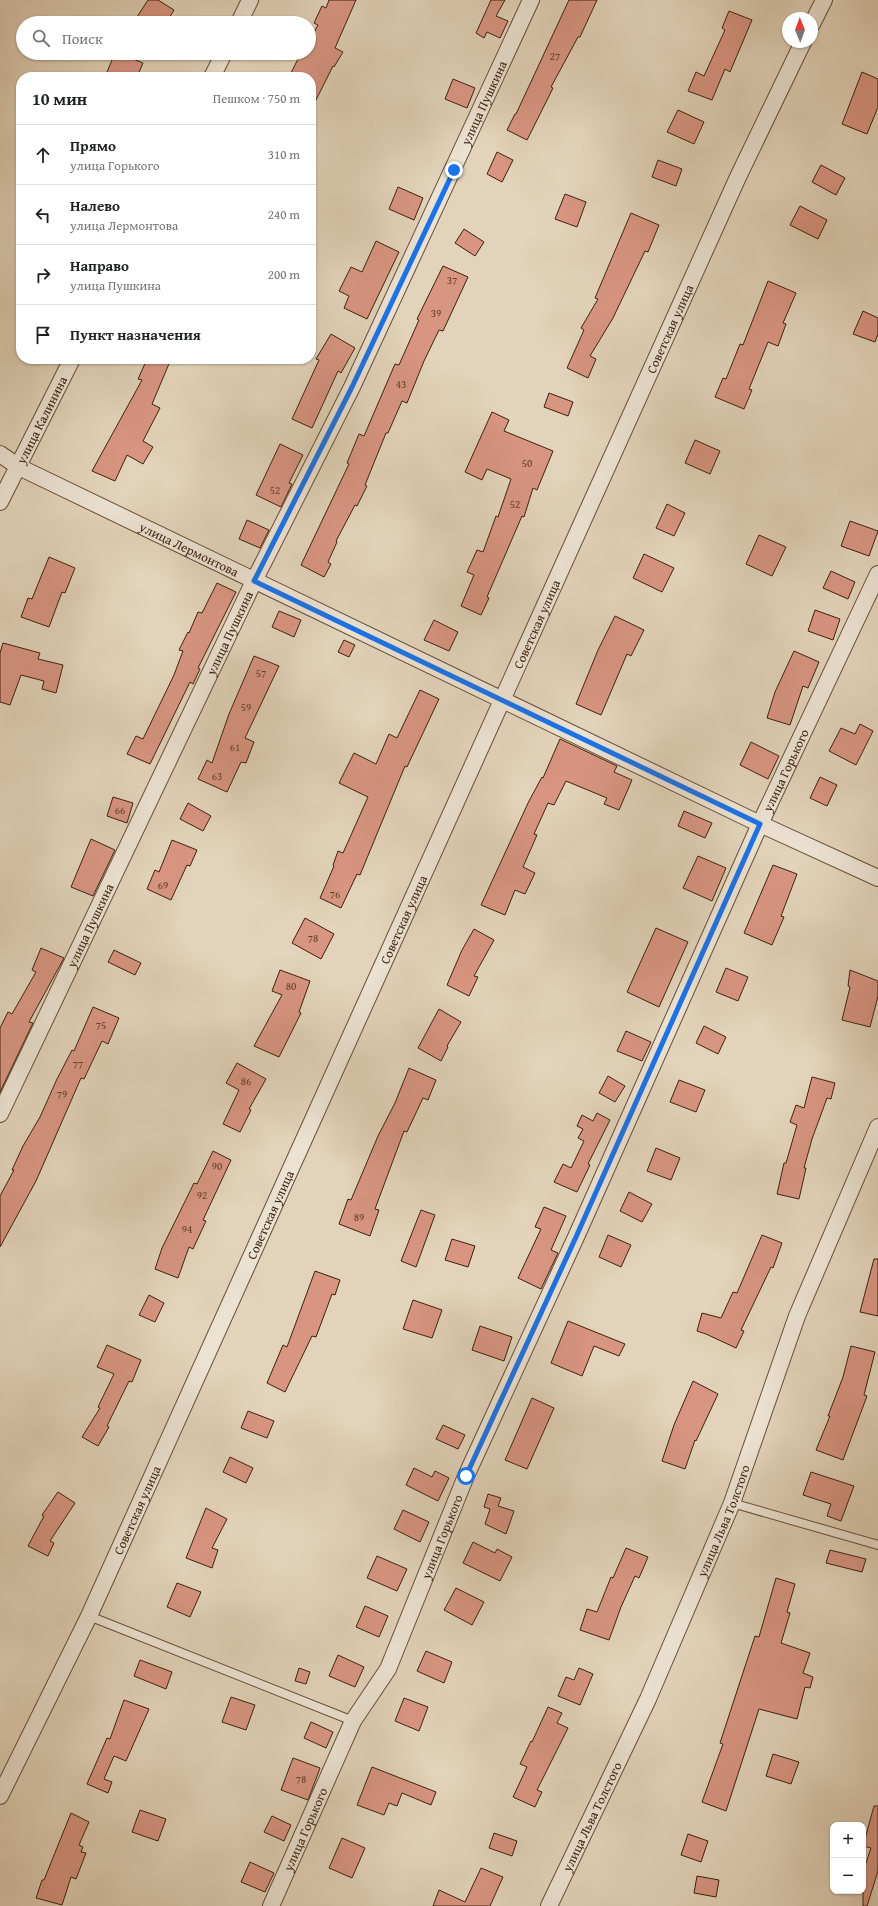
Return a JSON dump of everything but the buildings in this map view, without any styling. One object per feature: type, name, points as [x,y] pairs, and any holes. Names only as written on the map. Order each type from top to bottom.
[{"type":"street","points":[[242,16],[250,0]]},
{"type":"street","name":"улица Пушкина","points":[[0,1114],[254,581],[352,387],[531,0]]},
{"type":"street","points":[[818,12],[824,0]]},
{"type":"street","name":"Советская улица","points":[[0,1796],[89,1616],[738,177],[800,48]]},
{"type":"street","points":[[214,72],[220,60]]},
{"type":"street","name":"улица Калинина","points":[[0,502],[70,364]]},
{"type":"street","name":"улица Лермонтова","points":[[0,454],[19,466],[254,581],[760,824],[878,878]]},
{"type":"street","name":"улица Горького","points":[[271,1906],[353,1721],[388,1669],[466,1476],[576,1237],[760,824],[878,574]]},
{"type":"street","name":"улица Льва Толстого","points":[[549,1906],[648,1699],[732,1503],[797,1316],[878,1127]]},
{"type":"lane","points":[[732,1503],[878,1545]]},
{"type":"lane","points":[[89,1616],[353,1721]]},
{"type":"route","points":[[454,170],[352,387],[254,581],[760,824],[576,1237],[466,1476]]}]
